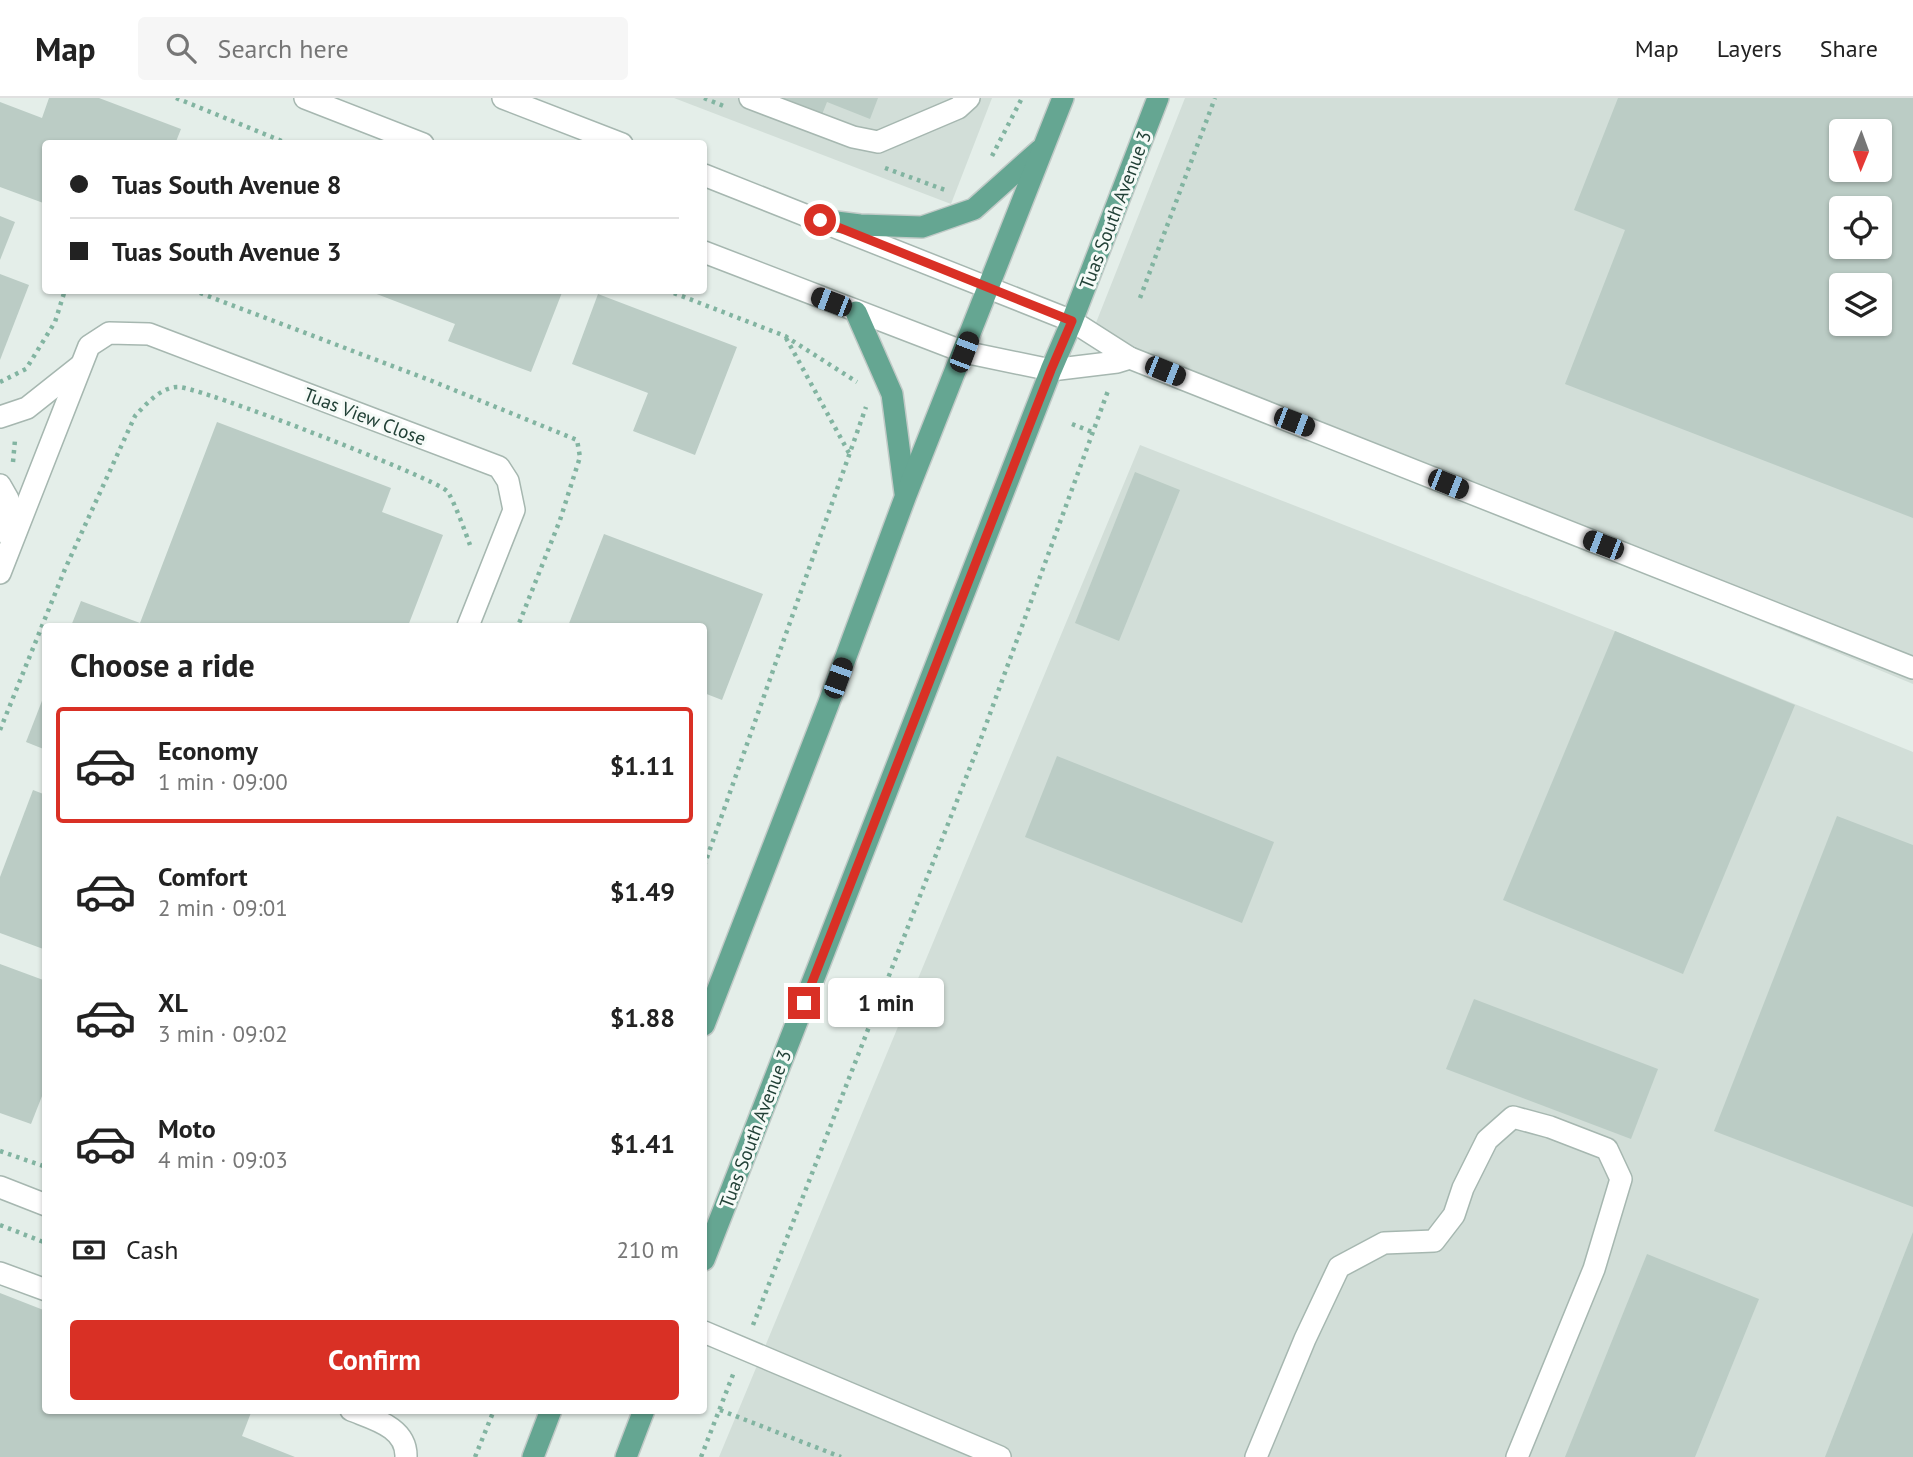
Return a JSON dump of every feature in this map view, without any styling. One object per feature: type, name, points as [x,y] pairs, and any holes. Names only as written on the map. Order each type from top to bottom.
[{"type":"main road","points":[[707,1017],[906,495],[1063,98]]},
{"type":"main road","name":"Tuas South Avenue 3","points":[[707,1252],[1158,98]]},
{"type":"main road","points":[[820,220],[860,225],[922,227],[974,209],[1044,147]]},
{"type":"main road","points":[[856,312],[892,394],[906,495]]},
{"type":"main road","points":[[533,1457],[549,1414]]},
{"type":"main road","points":[[626,1457],[642,1414]]},
{"type":"street","points":[[305,98],[413,140]]},
{"type":"street","points":[[503,98],[612,140]]},
{"type":"street","points":[[750,98],[853,137],[878,142],[958,108],[969,98]]},
{"type":"street","points":[[707,176],[1072,321],[1130,358],[1913,668]]},
{"type":"street","points":[[707,253],[964,352],[1051,370],[1130,358]]},
{"type":"street","name":"Tuas View Close","points":[[0,573],[89,346],[109,334],[149,334],[499,467],[508,481],[514,510],[469,623]]},
{"type":"street","name":"Tuas View Close","points":[[0,417],[27,408],[81,365]]},
{"type":"street","name":"Tuas View Close","points":[[0,485],[8,499],[9,549]]},
{"type":"street","points":[[1256,1457],[1305,1339],[1339,1268],[1384,1243],[1434,1241],[1454,1216],[1463,1188],[1487,1140],[1513,1118],[1550,1127],[1607,1149],[1621,1179],[1594,1269],[1517,1457]]},
{"type":"street","points":[[0,1186],[42,1203]]},
{"type":"street","points":[[0,1273],[42,1289]]},
{"type":"street","points":[[707,1333],[1000,1457]]},
{"type":"street","points":[[360,1414],[391,1427],[407,1449],[407,1457]]},
{"type":"path","points":[[176,98],[279,140]]},
{"type":"path","points":[[987,165],[1022,98]]},
{"type":"path","points":[[1140,298],[1215,98]]},
{"type":"path","points":[[0,382],[26,369],[55,323],[64,294]]},
{"type":"path","points":[[676,294],[785,336],[860,384]]},
{"type":"path","points":[[785,336],[849,454]]},
{"type":"path","points":[[43,623],[135,415],[152,397],[178,387],[233,403],[402,469],[447,491],[475,556]]},
{"type":"path","points":[[701,1457],[976,752],[1109,387]]},
{"type":"path","points":[[707,857],[867,403]]},
{"type":"path","points":[[1072,424],[1092,432]]},
{"type":"path","points":[[0,730],[42,626]]},
{"type":"path","points":[[0,1151],[42,1166]]},
{"type":"path","points":[[0,1225],[42,1241]]},
{"type":"path","points":[[720,1410],[841,1457]]},
{"type":"path","points":[[475,1457],[492,1414]]},
{"type":"shaded area","points":[[674,98],[992,98],[951,204]]},
{"type":"shaded area","points":[[1185,98],[1913,98],[1913,684],[1088,343]]},
{"type":"shaded area","points":[[1140,445],[1615,631],[1913,752],[1913,1457],[719,1457]]},
{"type":"building","points":[[49,98],[99,98],[181,129],[177,140],[42,140],[42,203],[0,187],[0,102],[42,118]]},
{"type":"building","points":[[773,98],[878,98],[870,119],[827,102],[821,117]]},
{"type":"building","points":[[1618,98],[1913,98],[1913,518],[1565,384],[1625,230],[1574,210]]},
{"type":"building","points":[[0,216],[15,222],[0,260]]},
{"type":"building","points":[[0,274],[29,285],[0,360]]},
{"type":"building","points":[[377,294],[561,294],[531,372],[448,341],[455,324]]},
{"type":"building","points":[[598,294],[737,347],[695,455],[633,431],[648,393],[572,364]]},
{"type":"building","points":[[217,422],[391,488],[382,512],[443,535],[409,623],[140,623]]},
{"type":"building","points":[[1135,472],[1180,490],[1119,641],[1075,623]]},
{"type":"building","points":[[604,534],[763,594],[722,700],[707,694],[707,623],[569,623]]},
{"type":"building","points":[[81,601],[140,623],[72,623]]},
{"type":"building","points":[[1615,631],[1795,705],[1683,974],[1503,900]]},
{"type":"building","points":[[42,701],[42,748],[26,742]]},
{"type":"building","points":[[1057,756],[1274,842],[1242,923],[1025,837]]},
{"type":"building","points":[[33,790],[42,793],[42,949],[0,933],[0,877]]},
{"type":"building","points":[[1837,816],[1913,845],[1913,1207],[1714,1131]]},
{"type":"building","points":[[0,964],[42,980],[42,1096],[31,1124],[0,1113]]},
{"type":"building","points":[[1474,999],[1658,1069],[1631,1139],[1446,1069]]},
{"type":"building","points":[[1913,1232],[1913,1457],[1825,1457]]},
{"type":"building","points":[[1647,1254],[1759,1299],[1695,1457],[1565,1457]]},
{"type":"building","points":[[0,1293],[42,1309],[42,1414],[250,1414],[242,1436],[295,1457],[0,1457]]},
{"type":"route","points":[[804,1003],[1072,321],[820,220]]}]
